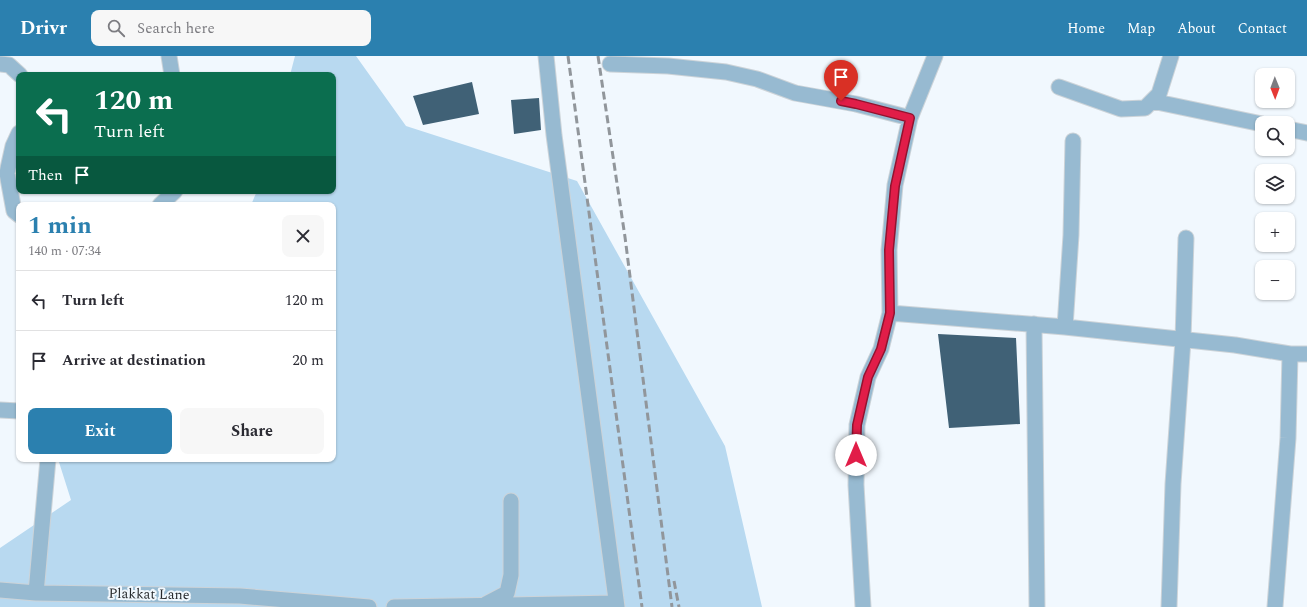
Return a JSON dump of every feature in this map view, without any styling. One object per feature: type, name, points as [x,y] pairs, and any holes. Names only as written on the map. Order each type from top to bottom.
[{"type":"street","points":[[169,56],[172,72]]},
{"type":"street","points":[[394,607],[616,605],[554,135],[546,56]]},
{"type":"street","points":[[863,607],[856,485],[857,425],[868,377],[881,349],[890,313],[889,250],[895,186],[910,118],[935,56]]},
{"type":"street","points":[[1059,87],[1121,108],[1144,108],[1159,94],[1171,56]]},
{"type":"street","points":[[0,64],[9,66],[16,72]]},
{"type":"street","points":[[610,64],[668,66],[726,72],[757,79],[795,93],[856,104],[910,118]]},
{"type":"street","points":[[1152,101],[1255,123]]},
{"type":"street","points":[[1295,130],[1307,133]]},
{"type":"street","points":[[16,140],[13,146],[7,173],[14,211],[16,213]]},
{"type":"street","points":[[1065,327],[1071,235],[1073,141]]},
{"type":"street","points":[[163,202],[172,194]]},
{"type":"street","points":[[1169,607],[1173,484],[1183,340],[1186,238]]},
{"type":"street","points":[[890,313],[1065,327],[1235,345],[1290,354],[1307,354]]},
{"type":"street","points":[[1034,324],[1037,607]]},
{"type":"street","points":[[1276,607],[1288,438],[1290,354]]},
{"type":"street","points":[[0,410],[16,411]]},
{"type":"street","points":[[36,593],[48,462]]},
{"type":"street","points":[[484,605],[507,593],[511,575],[511,500]]},
{"type":"street","name":"Plakkat Lane","points":[[0,590],[36,593],[240,596],[369,607]]},
{"type":"shaded area","points":[[295,56],[356,56],[406,126],[577,181],[725,446],[762,607],[0,607],[0,548],[71,500],[59,462],[336,462],[336,202],[252,202],[256,194],[336,194],[336,72],[291,72]]},
{"type":"building","points":[[472,82],[479,114],[423,125],[413,96]]},
{"type":"building","points":[[539,98],[541,130],[514,134],[511,100]]},
{"type":"building","points":[[938,334],[1016,338],[1020,424],[949,428]]},
{"type":"railway","points":[[568,56],[642,607]]},
{"type":"railway","points":[[598,56],[625,237],[672,607]]},
{"type":"railway","points":[[674,581],[679,607]]},
{"type":"route","points":[[841,101],[910,118],[895,186],[889,250],[890,313],[881,349],[868,377],[857,425],[856,455]]}]
